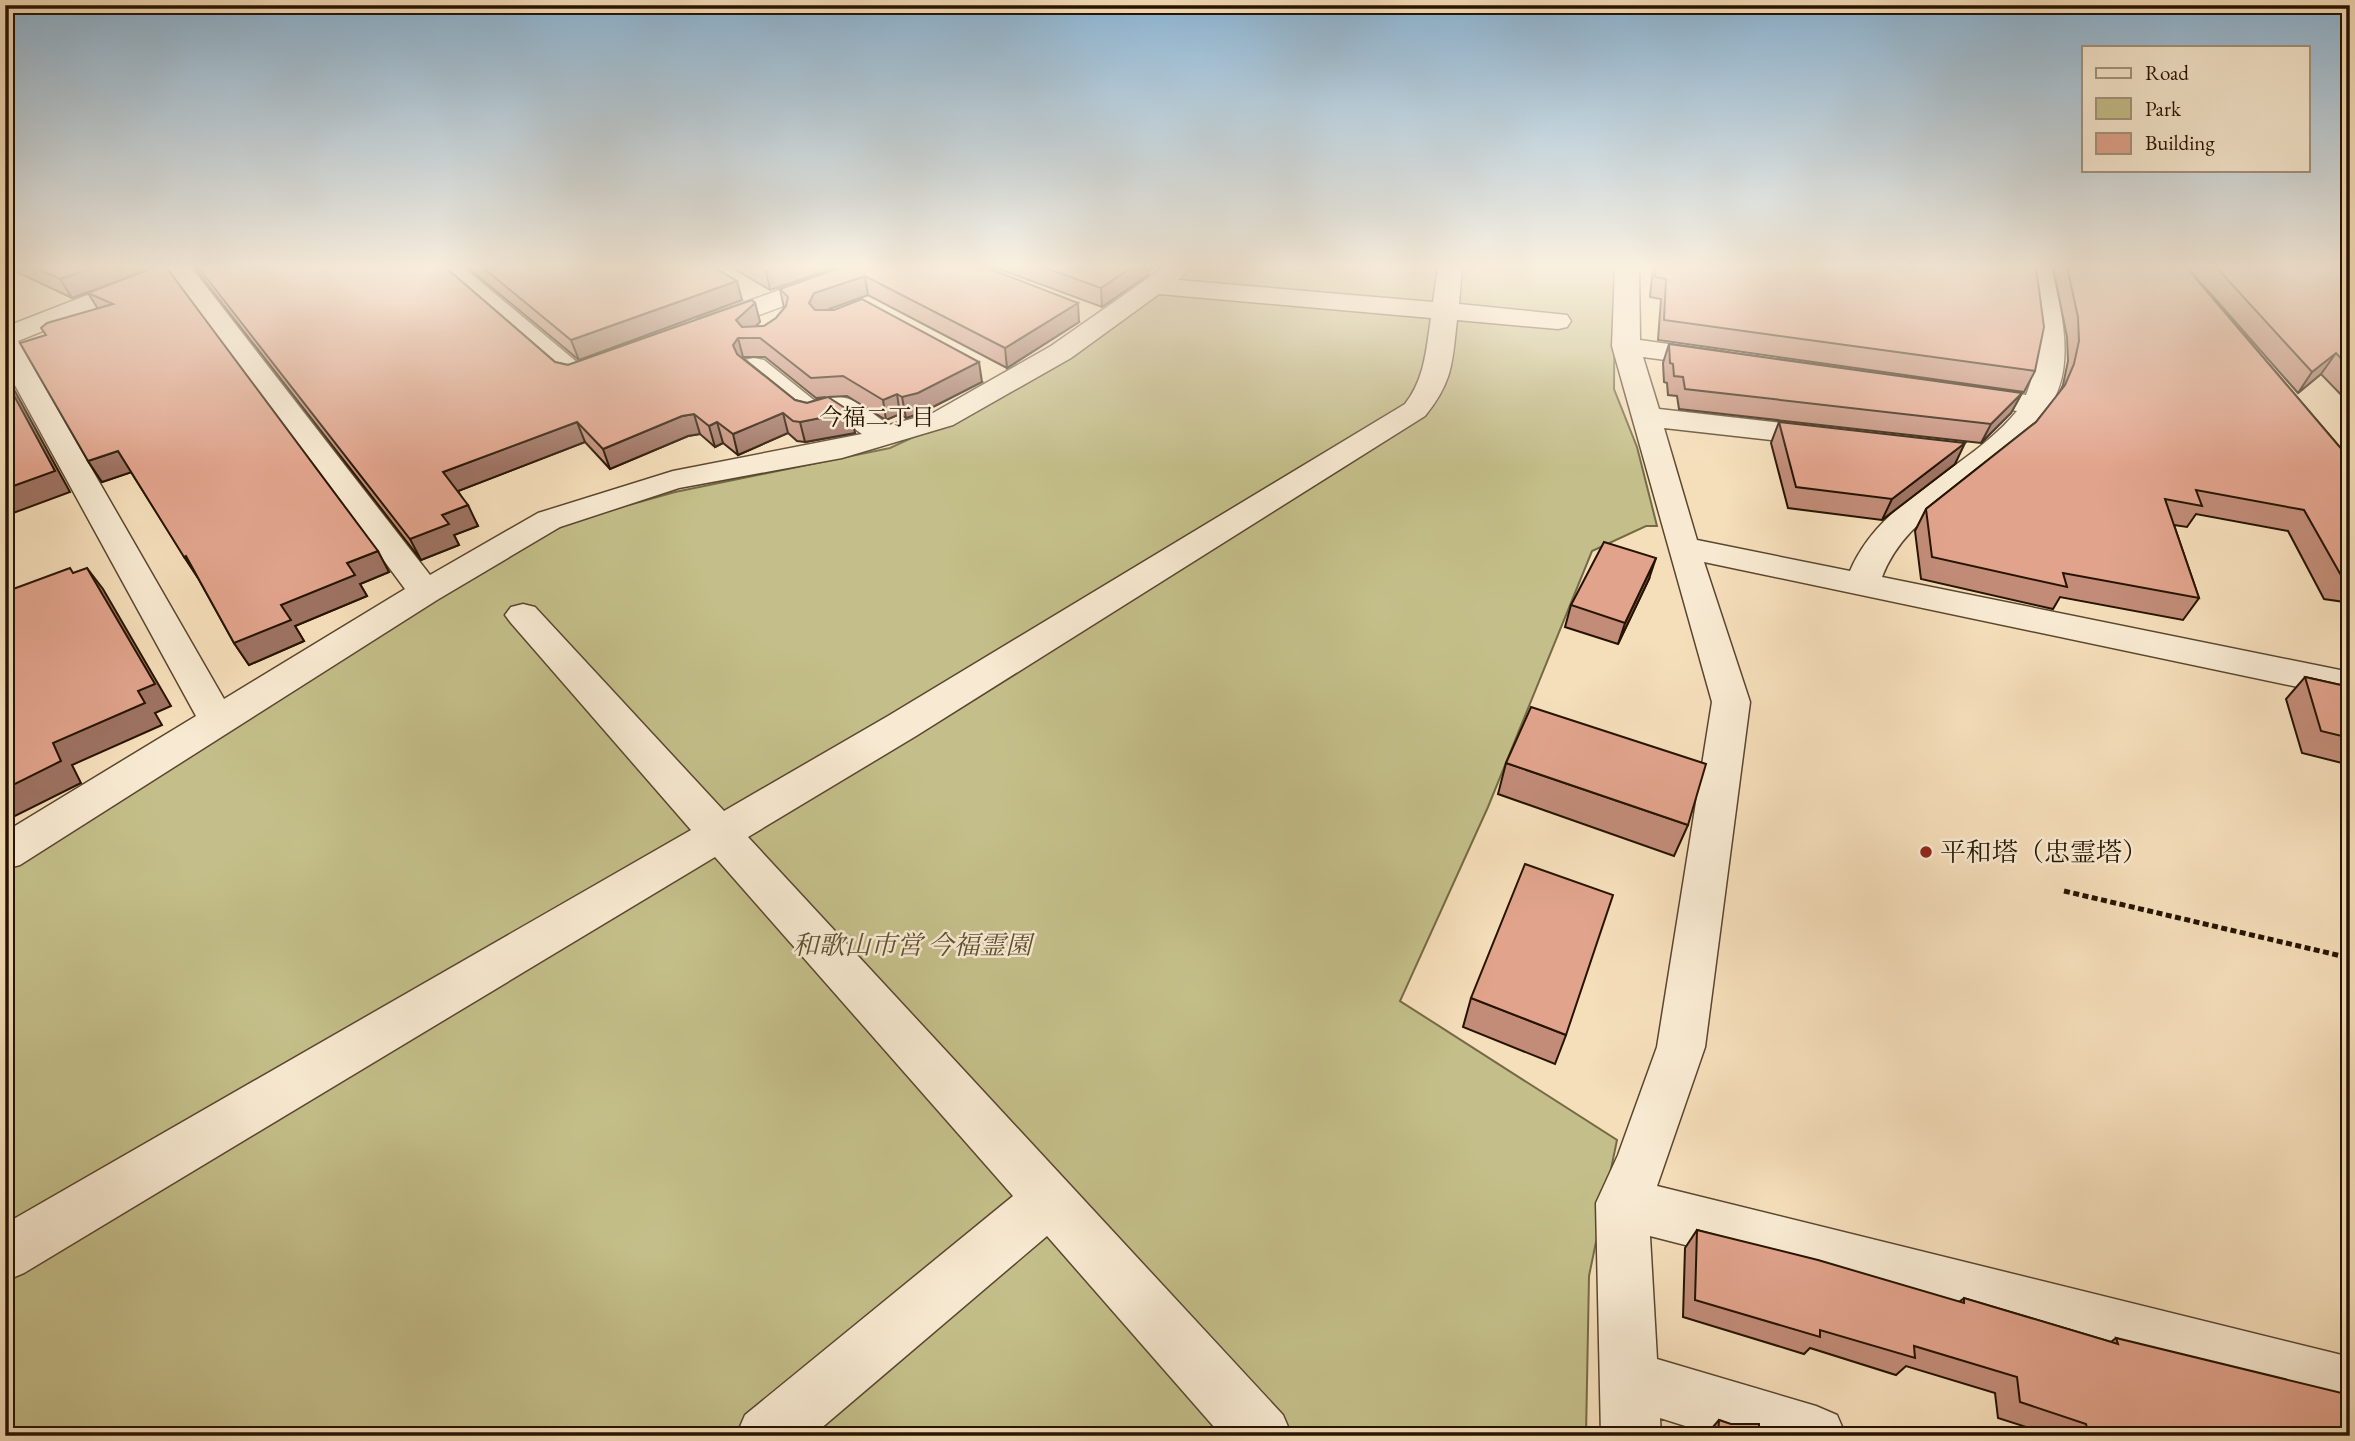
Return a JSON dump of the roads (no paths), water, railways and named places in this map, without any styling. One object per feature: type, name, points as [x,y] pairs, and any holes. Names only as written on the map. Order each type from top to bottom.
[{"type":"street","points":[[231,334],[425,592]]},
{"type":"street","points":[[527,334],[573,374],[636,351]]},
{"type":"street","points":[[5,853],[425,592],[550,520],[673,480],[842,449],[943,419],[995,376],[1061,352],[1077,334]]},
{"type":"street","points":[[5,1254],[902,726],[1415,410],[1431,390],[1438,368],[1442,334]]},
{"type":"street","points":[[1626,334],[1626,346],[1683,547],[1731,702],[1681,1047],[1641,1163],[1622,1203],[1631,1436]]},
{"type":"street","points":[[1862,584],[1867,565],[1907,515],[1992,456],[2037,405],[2049,371],[2048,334]]},
{"type":"street","points":[[5,342],[217,720]]},
{"type":"street","points":[[1626,346],[1749,363]]},
{"type":"street","points":[[754,366],[811,412],[836,403],[885,436]]},
{"type":"street","points":[[1941,391],[2037,405]]},
{"type":"street","points":[[1647,417],[1854,441]]},
{"type":"street","points":[[1950,452],[1992,456]]},
{"type":"street","points":[[1683,547],[2350,685]]},
{"type":"street","points":[[523,615],[1262,1436]]},
{"type":"street","points":[[766,1436],[1049,1200]]},
{"type":"street","points":[[1622,1203],[2350,1386]]},
{"type":"street","points":[[1629,1380],[1816,1436]]},
{"type":"place","name":"平和塔（忠霊塔）","points":[[1926,852]]},
{"type":"district","name":"今福二丁目","points":[[877,417]]},
{"type":"park label","name":"和歌山市営 今福霊園","points":[[912,945]]}]
